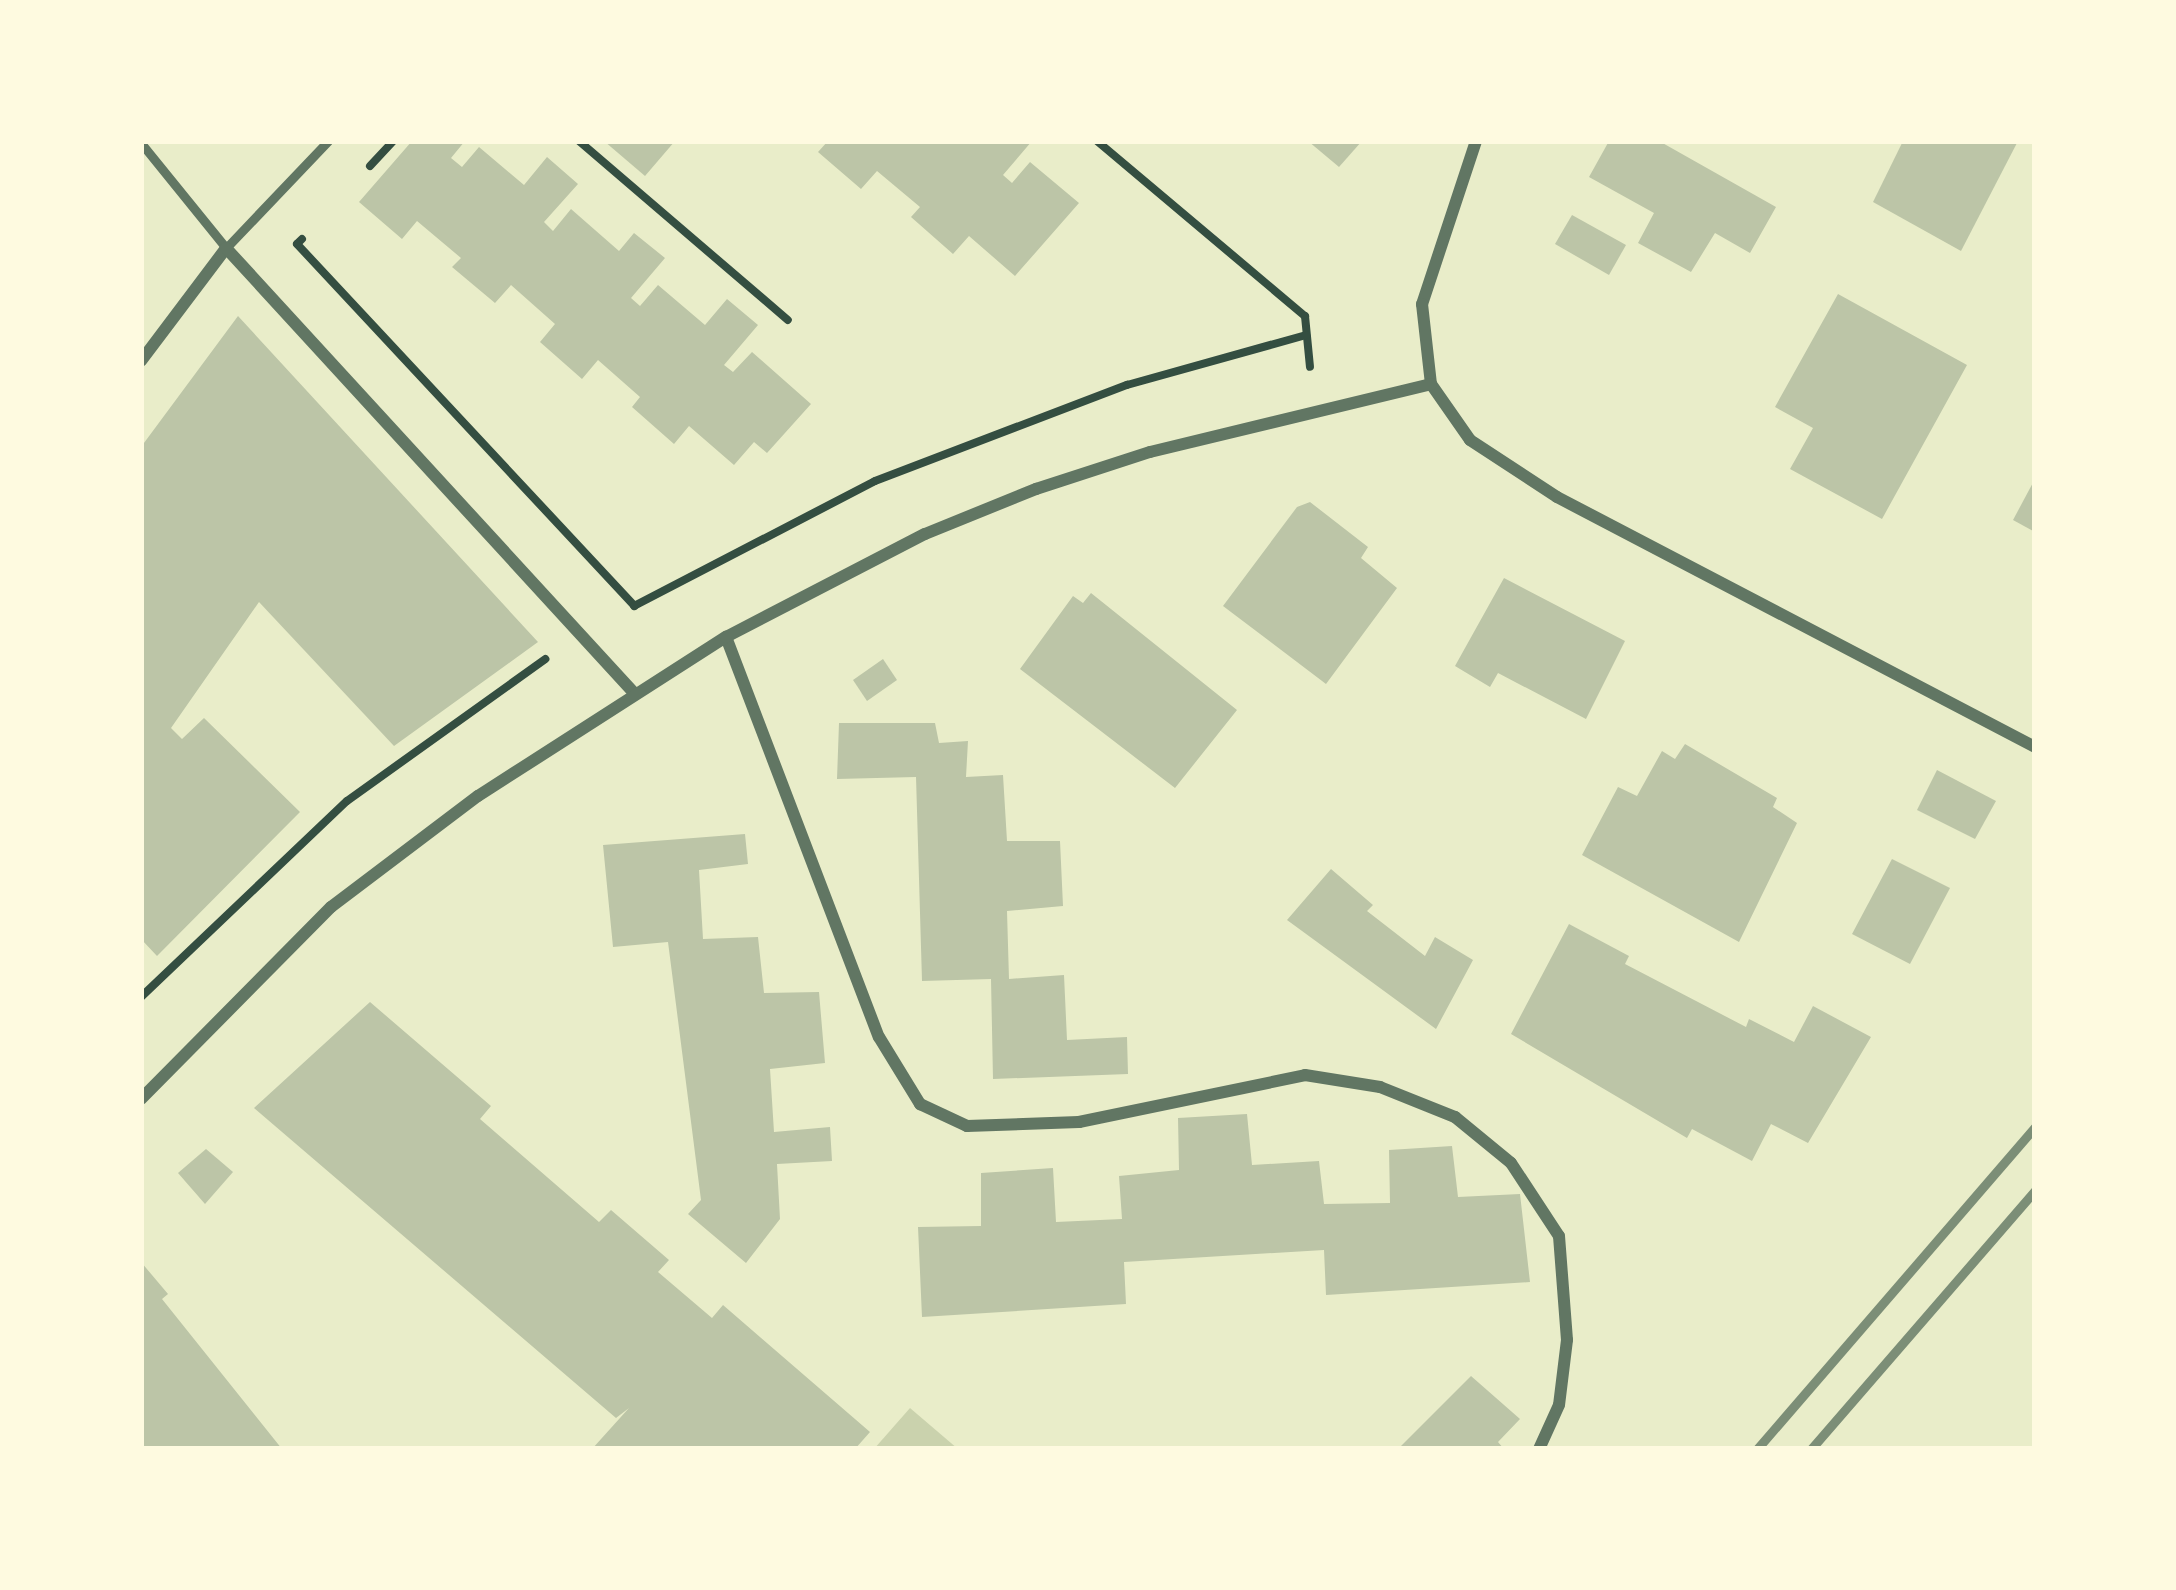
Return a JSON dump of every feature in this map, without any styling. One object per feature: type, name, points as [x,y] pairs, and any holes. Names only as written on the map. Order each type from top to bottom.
[{"type":"street","points":[[1476,141],[1422,304],[1431,384],[1470,440],[1557,497],[2035,747]]},
{"type":"street","points":[[141,361],[226,248],[635,694]]},
{"type":"street","points":[[141,1099],[331,908],[478,796],[727,637],[925,534],[1036,489],[1315,408],[1431,384]]},
{"type":"street","points":[[727,637],[879,1037],[920,1104],[967,1126],[1078,1122],[1305,1076],[1380,1087],[1455,1117],[1511,1163],[1559,1236],[1567,1340],[1559,1405],[1539,1449]]},
{"type":"lane","points":[[141,143],[226,248],[328,141]]},
{"type":"path","points":[[361,176],[393,141]]},
{"type":"path","points":[[579,141],[788,320]]},
{"type":"path","points":[[1097,141],[1304,316],[1315,408]]},
{"type":"path","points":[[313,227],[297,244],[634,606]]},
{"type":"path","points":[[141,997],[347,801],[580,634],[875,482],[1127,385],[1306,335]]},
{"type":"green space","points":[[910,1408],[958,1449],[874,1449]]},
{"type":"building","points":[[412,141],[465,141],[451,158],[462,167],[479,147],[524,185],[547,157],[578,184],[544,222],[553,231],[571,209],[619,251],[634,233],[665,258],[631,298],[640,306],[658,285],[705,325],[727,299],[758,325],[724,365],[733,372],[752,352],[811,404],[767,453],[754,442],[734,465],[689,426],[674,444],[632,407],[640,397],[598,360],[582,379],[540,342],[555,324],[511,285],[495,303],[452,267],[461,258],[417,221],[402,239],[359,202]]},
{"type":"building","points":[[604,141],[675,141],[645,176]]},
{"type":"building","points":[[828,141],[1032,141],[1003,175],[1012,183],[1030,162],[1079,203],[1015,276],[969,236],[953,254],[911,217],[920,207],[877,171],[861,189],[818,152]]},
{"type":"building","points":[[1308,141],[1362,141],[1339,167]]},
{"type":"building","points":[[1609,141],[1659,141],[1776,207],[1750,253],[1715,233],[1691,272],[1638,243],[1654,213],[1589,177]]},
{"type":"building","points":[[1903,141],[2018,141],[1961,251],[1873,202]]},
{"type":"building","points":[[1572,215],[1626,245],[1609,275],[1555,244]]},
{"type":"building","points":[[1838,294],[1967,365],[1882,519],[1790,469],[1813,428],[1775,407]]},
{"type":"building","points":[[238,316],[538,642],[394,746],[259,602],[171,728],[182,739],[204,718],[300,812],[157,956],[141,939],[141,447]]},
{"type":"building","points":[[2035,479],[2035,532],[2013,520]]},
{"type":"building","points":[[1310,502],[1368,547],[1361,558],[1397,588],[1326,684],[1223,606],[1297,507]]},
{"type":"building","points":[[1504,578],[1625,641],[1586,719],[1498,673],[1490,687],[1455,666]]},
{"type":"building","points":[[1091,593],[1237,710],[1175,788],[1020,669],[1073,596],[1083,603]]},
{"type":"building","points":[[883,659],[897,680],[867,701],[853,680]]},
{"type":"building","points":[[839,723],[935,723],[939,743],[968,741],[966,777],[1003,775],[1007,841],[1060,841],[1063,906],[1007,911],[1009,979],[1064,975],[1067,1040],[1127,1037],[1128,1074],[993,1079],[991,979],[922,981],[916,777],[837,779]]},
{"type":"building","points":[[1685,744],[1777,798],[1773,807],[1797,823],[1739,942],[1582,855],[1618,787],[1637,796],[1662,751],[1675,759]]},
{"type":"building","points":[[1937,770],[1996,801],[1975,839],[1917,810]]},
{"type":"building","points":[[745,834],[748,864],[699,870],[703,939],[758,937],[764,993],[819,992],[825,1063],[770,1069],[774,1132],[830,1127],[832,1161],[777,1164],[780,1219],[746,1263],[688,1214],[701,1200],[668,942],[613,947],[603,845]]},
{"type":"building","points":[[1892,859],[1950,888],[1910,964],[1852,934]]},
{"type":"building","points":[[1331,869],[1373,905],[1367,911],[1425,956],[1435,937],[1473,960],[1436,1029],[1287,920]]},
{"type":"building","points":[[1569,924],[1629,956],[1625,964],[1746,1027],[1749,1019],[1794,1042],[1813,1006],[1871,1037],[1808,1143],[1771,1124],[1752,1161],[1692,1129],[1687,1138],[1511,1034]]},
{"type":"building","points":[[370,1002],[491,1106],[480,1119],[599,1222],[611,1210],[669,1260],[658,1272],[712,1318],[723,1305],[870,1432],[855,1449],[592,1449],[629,1408],[616,1418],[254,1108]]},
{"type":"building","points":[[1247,1114],[1252,1165],[1319,1161],[1324,1204],[1390,1203],[1389,1150],[1452,1146],[1458,1197],[1520,1194],[1530,1282],[1326,1295],[1324,1250],[1124,1262],[1126,1304],[922,1317],[918,1227],[981,1226],[981,1173],[1053,1168],[1056,1222],[1122,1219],[1119,1176],[1179,1170],[1178,1118]]},
{"type":"building","points":[[206,1149],[233,1172],[205,1204],[178,1173]]},
{"type":"building","points":[[141,1262],[168,1294],[162,1299],[282,1449],[141,1449]]},
{"type":"building","points":[[1471,1376],[1520,1419],[1498,1442],[1504,1449],[1398,1449]]},
{"type":"railway","points":[[1757,1449],[2035,1127]]},
{"type":"railway","points":[[1811,1449],[2035,1190]]}]
